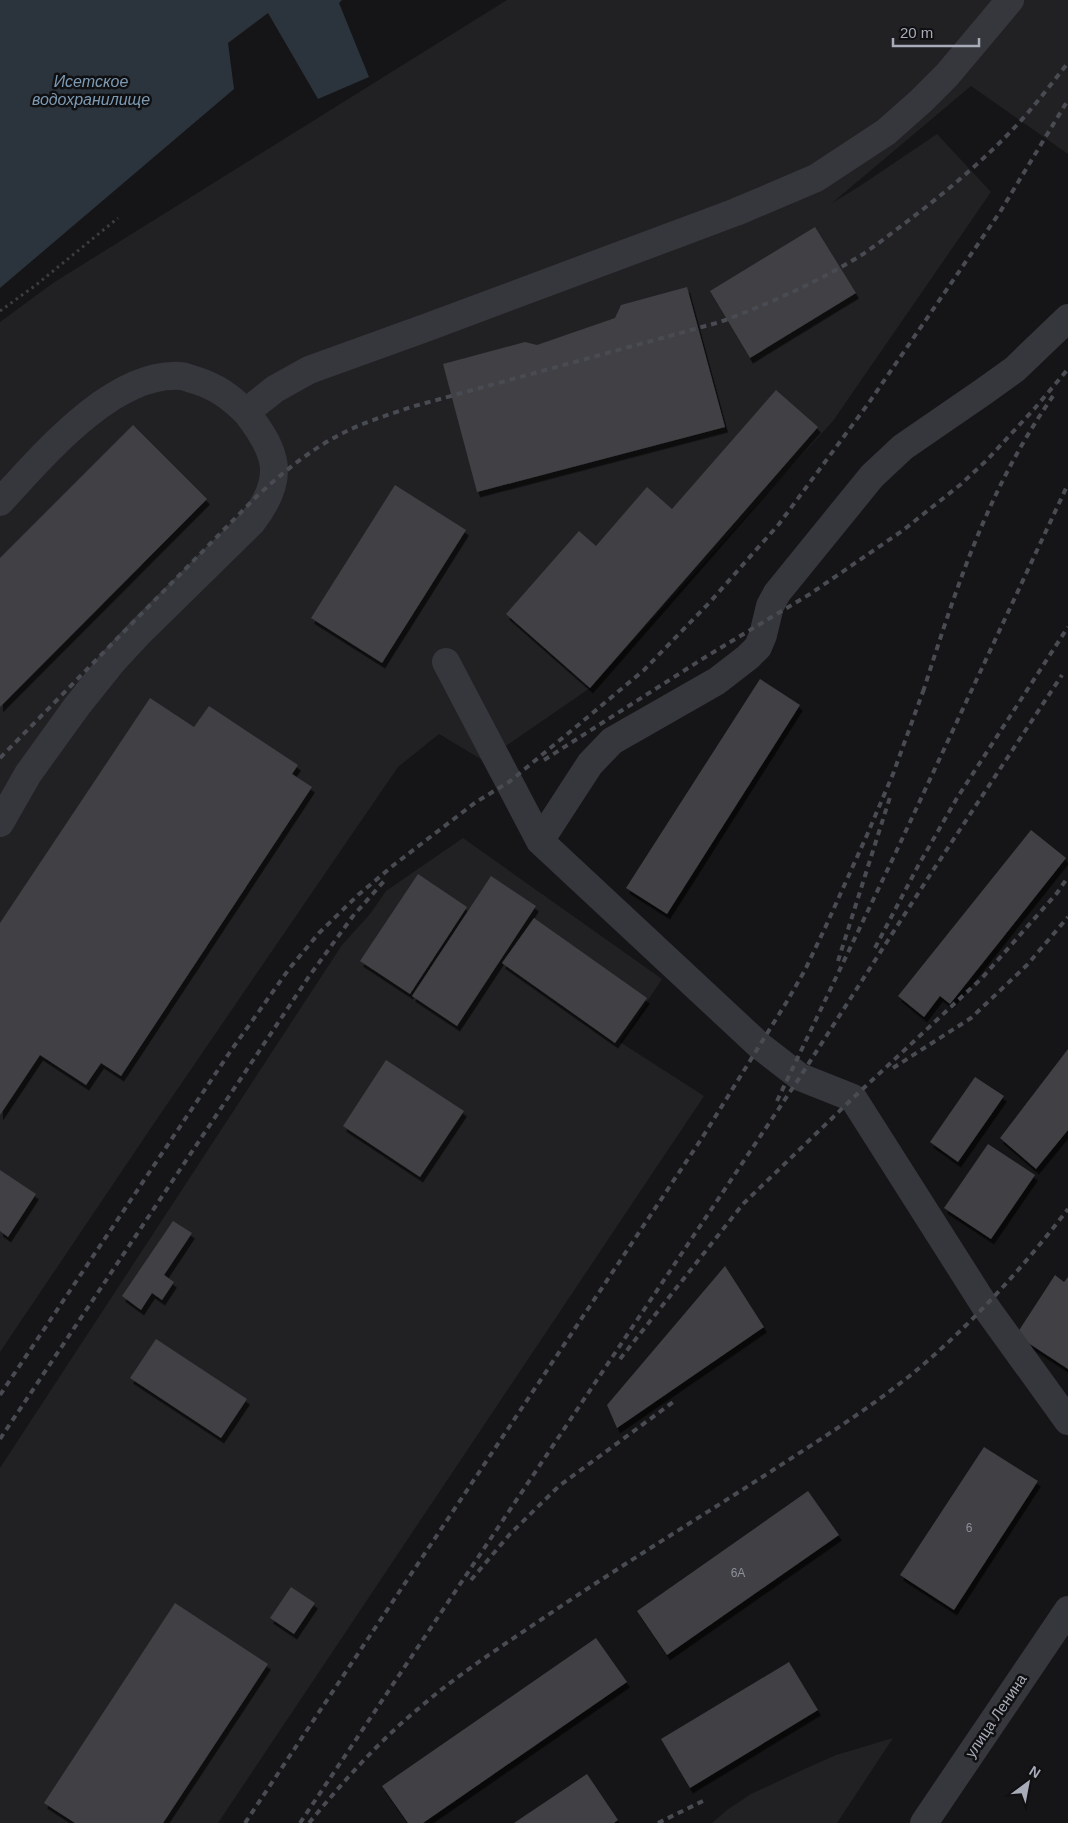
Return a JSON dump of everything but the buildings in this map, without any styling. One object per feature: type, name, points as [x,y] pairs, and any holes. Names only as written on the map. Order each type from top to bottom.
[{"type":"street","points":[[246,412],[275,389],[309,370],[428,328],[736,212],[816,178],[886,132],[921,102],[947,75],[1010,0]]},
{"type":"street","points":[[540,841],[590,764],[612,741],[717,681],[758,647],[770,606],[777,593],[872,476],[903,447],[1015,369],[1068,318]]},
{"type":"street","points":[[0,502],[48,451],[92,410],[119,393],[160,377],[182,376],[221,391],[246,412],[259,428],[270,446],[274,464],[272,488],[264,507],[246,528],[113,661],[48,745],[28,774],[0,823]]},
{"type":"street","points":[[446,662],[540,841],[760,1046],[800,1077],[853,1098],[985,1306],[1068,1422]]},
{"type":"street","name":"улица Ленина","points":[[933,1819],[1068,1610]]},
{"type":"path","points":[[0,311],[36,285],[118,218]]},
{"type":"shaded area","points":[[507,0],[1068,0],[1068,154],[971,86],[832,203],[937,134],[991,192],[833,421],[590,688],[484,761],[439,734],[398,767],[0,1352],[0,322],[53,283]]},
{"type":"shaded area","points":[[463,838],[662,979],[620,1042],[704,1096],[218,1823],[0,1823],[0,1468],[342,945],[370,914],[386,891]]},
{"type":"shaded area","points":[[893,1738],[837,1823],[712,1823],[751,1794],[836,1755]]},
{"type":"water","name":"Исетское водохранилище","points":[[0,0],[342,0],[339,3],[369,77],[318,99],[268,13],[228,43],[234,89],[0,288]]},
{"type":"railway","points":[[0,758],[256,497],[287,470],[320,446],[359,425],[411,407],[720,322],[809,284],[873,247],[964,176],[1015,127],[1068,63]]},
{"type":"railway","points":[[0,1395],[230,1052],[289,969],[319,933],[358,895],[476,802],[509,782],[577,726],[644,670],[710,602],[779,524],[868,404],[1000,212],[1068,100]]},
{"type":"railway","points":[[544,760],[707,656],[810,594],[902,531],[960,485],[987,460],[1068,369]]},
{"type":"railway","points":[[923,692],[962,576],[992,502],[1030,431],[1053,396]]},
{"type":"railway","points":[[777,1101],[1068,484]]},
{"type":"railway","points":[[875,948],[918,866],[957,798],[1068,627]]},
{"type":"railway","points":[[300,1823],[800,1077],[1062,675]]},
{"type":"railway","points":[[245,1823],[702,1138],[786,1003],[805,970],[867,835],[893,774],[925,686]]},
{"type":"railway","points":[[838,961],[891,794]]},
{"type":"railway","points":[[620,1359],[743,1204],[982,978],[1057,893],[1068,877]]},
{"type":"railway","points":[[0,1439],[310,975],[353,916],[385,880]]},
{"type":"railway","points":[[893,1068],[971,1018],[1027,965],[1068,917]]},
{"type":"railway","points":[[309,1823],[388,1735],[463,1673],[599,1581],[824,1437],[912,1374],[975,1317],[1068,1209]]},
{"type":"railway","points":[[471,1580],[510,1534],[559,1486],[676,1400]]},
{"type":"railway","points":[[658,1823],[707,1799]]}]
